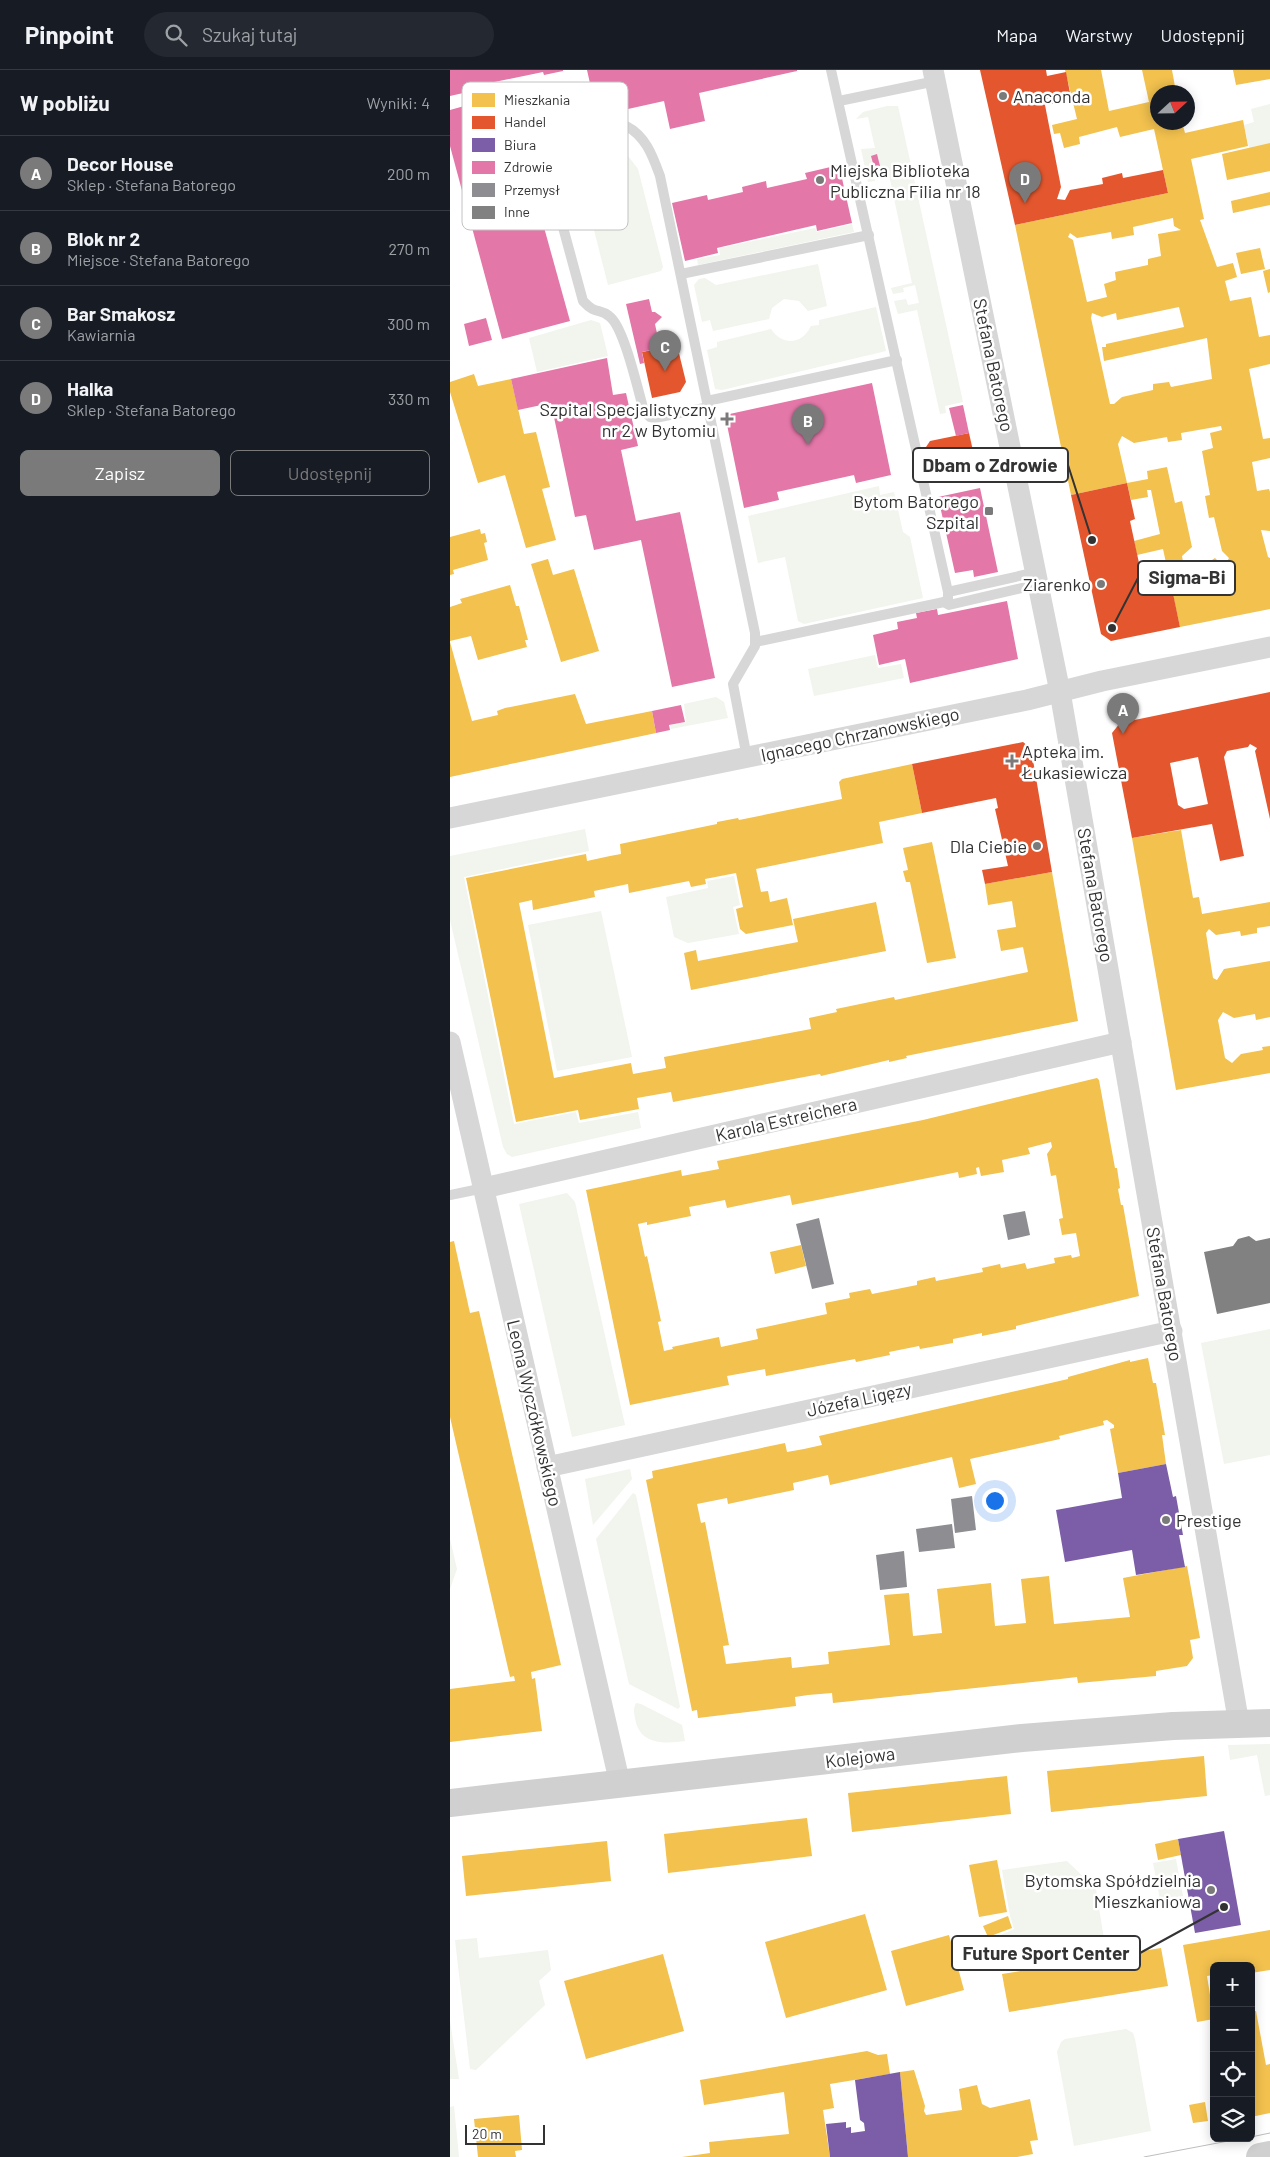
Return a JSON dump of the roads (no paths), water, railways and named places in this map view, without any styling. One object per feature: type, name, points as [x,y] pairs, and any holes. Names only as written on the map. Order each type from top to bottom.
[{"type":"main road","name":"Kolejowa","points":[[450,1803],[1022,1738],[1126,1729],[1270,1723]]},
{"type":"main road","points":[[1260,2157],[1270,2155]]},
{"type":"street","name":"Stefana Batorego","points":[[934,76],[1060,692],[1172,1331],[1238,1724]]},
{"type":"street","name":"Ignacego Chrzanowskiego","points":[[450,818],[747,758],[1060,692],[1102,681],[1270,647]]},
{"type":"street","name":"Leona Wyczółkowskiego","points":[[450,1042],[620,1784]]},
{"type":"street","name":"Karola Estreichera","points":[[484,1188],[1121,1042]]},
{"type":"street","name":"Józefa Ligęzy","points":[[547,1467],[1172,1331]]},
{"type":"lane","points":[[831,70],[897,360],[949,605],[1038,578]]},
{"type":"lane","points":[[838,100],[934,76]]},
{"type":"lane","points":[[628,128],[642,139],[651,151],[660,176],[755,633],[755,646],[733,684],[747,758]]},
{"type":"lane","points":[[564,230],[583,301],[592,310],[609,315],[619,328],[644,411],[650,417],[655,418],[897,360]]},
{"type":"lane","points":[[680,274],[869,235]]},
{"type":"lane","points":[[755,642],[946,597]]},
{"type":"lane","name":"Karola Estreichera","points":[[450,1196],[484,1188]]},
{"type":"tram line","points":[[1255,2136],[1270,2133]]},
{"type":"tram line","points":[[1144,2157],[1223,2142]]},
{"type":"place","name":"Anaconda","points":[[1003,96]]},
{"type":"place","name":"Miejska Biblioteka Publiczna Filia nr 18","points":[[820,180]]},
{"type":"place","name":"Halka","points":[[1025,203]]},
{"type":"place","name":"Bar Smakosz","points":[[665,371]]},
{"type":"place","name":"Szpital Specjalistyczny nr 2 w Bytomiu","points":[[727,419]]},
{"type":"place","name":"Blok nr 2","points":[[808,445]]},
{"type":"place","name":"Bytom Batorego Szpital","points":[[989,511]]},
{"type":"place","name":"Dbam o Zdrowie","points":[[1092,540]]},
{"type":"place","name":"Ziarenko","points":[[1101,584]]},
{"type":"place","name":"Sigma-Bi","points":[[1112,628]]},
{"type":"place","name":"Decor House","points":[[1123,734]]},
{"type":"place","name":"Apteka im. Łukasiewicza","points":[[1012,761]]},
{"type":"place","name":"Dla Ciebie","points":[[1037,846]]},
{"type":"place","name":"Prestige","points":[[1166,1520]]},
{"type":"place","name":"Bytomska Spółdzielnia Mieszkaniowa","points":[[1211,1890]]},
{"type":"place","name":"Future Sport Center","points":[[1224,1907]]}]
